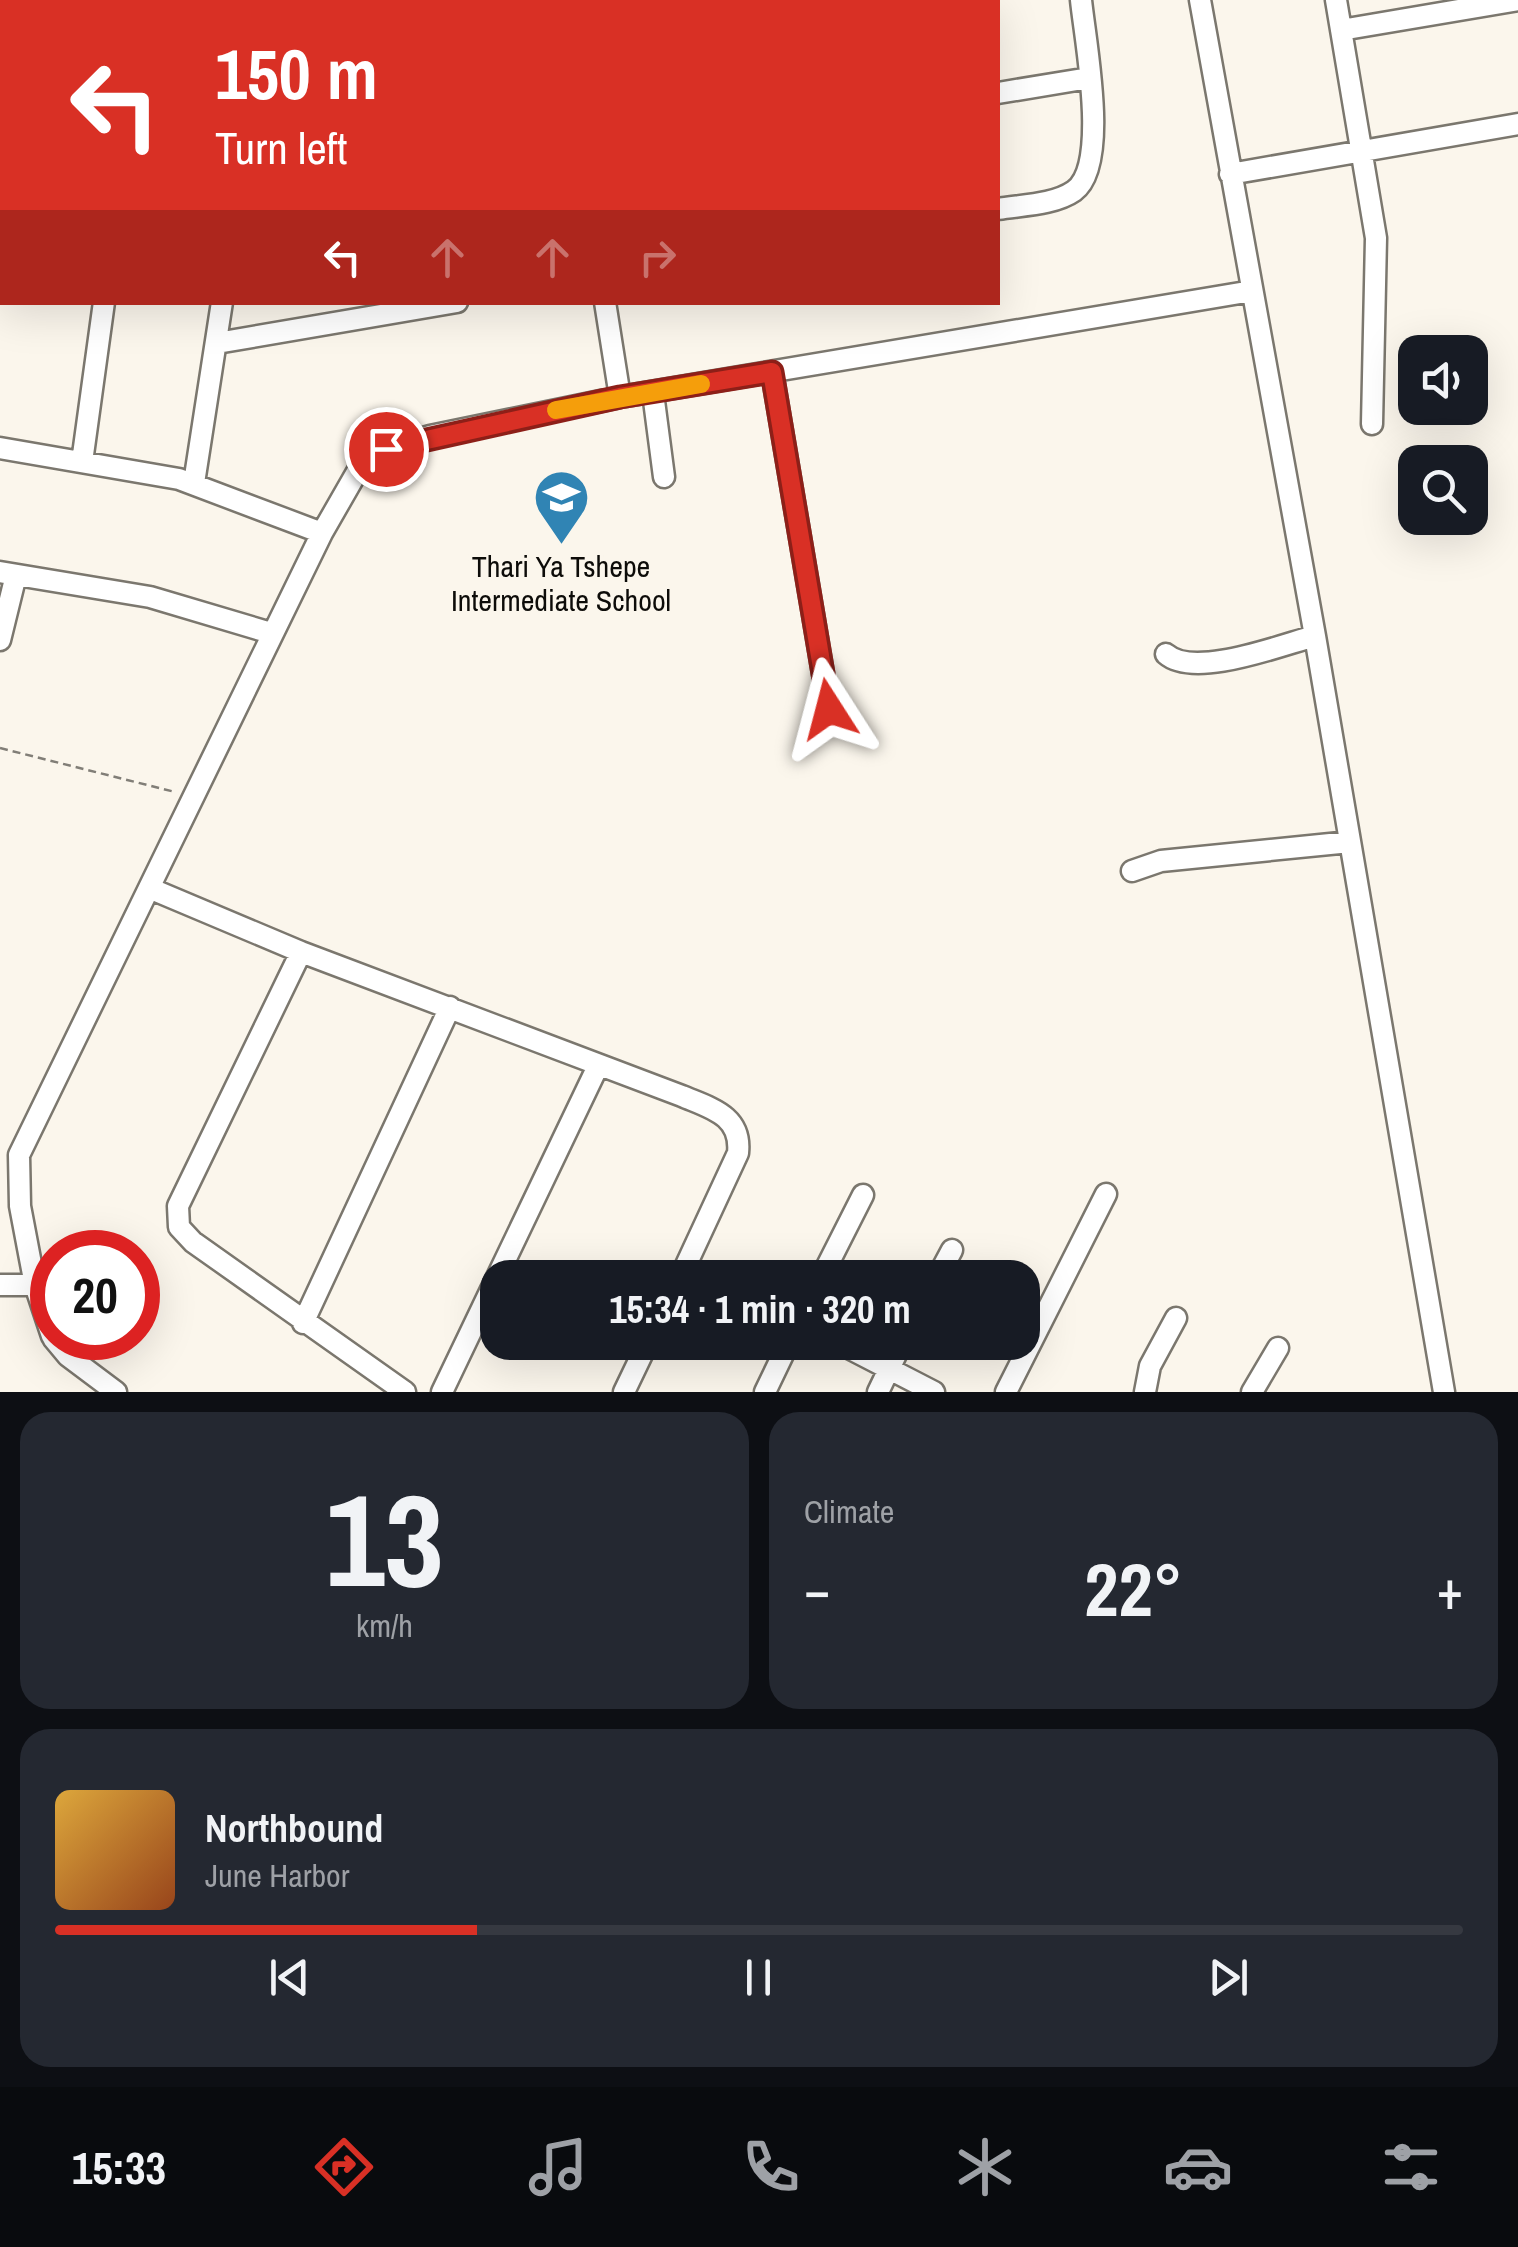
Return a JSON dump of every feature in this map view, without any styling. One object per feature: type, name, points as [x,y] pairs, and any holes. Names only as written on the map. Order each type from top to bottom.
[{"type":"street","points":[[1000,209],[1054,200],[1079,188],[1090,159],[1089,78],[1081,0]]},
{"type":"street","points":[[1200,0],[1444,1392]]},
{"type":"street","points":[[1336,0],[1376,238],[1372,424]]},
{"type":"street","points":[[1341,30],[1518,0]]},
{"type":"street","points":[[1000,93],[1089,78]]},
{"type":"street","points":[[1230,174],[1518,124]]},
{"type":"street","points":[[30,1266],[9,1186],[24,1141],[196,797],[271,634],[361,465],[386,449],[620,397],[1252,291]]},
{"type":"street","points":[[82,462],[104,305]]},
{"type":"street","points":[[194,483],[222,305]]},
{"type":"street","points":[[217,342],[439,305]]},
{"type":"street","points":[[605,305],[620,397]]},
{"type":"street","points":[[772,372],[829,709]]},
{"type":"street","points":[[654,393],[664,476]]},
{"type":"street","points":[[0,448],[194,483],[322,533]]},
{"type":"street","points":[[0,640],[8,574],[150,598],[271,634]]},
{"type":"street","points":[[1166,654],[1182,664],[1193,664],[1236,658],[1314,636]]},
{"type":"street","points":[[1132,871],[1160,861],[1350,842]]},
{"type":"street","points":[[149,888],[301,952],[729,1118],[738,1135],[738,1152],[689,1260]]},
{"type":"street","points":[[301,952],[177,1214],[179,1227],[193,1242],[302,1322],[405,1392]]},
{"type":"street","points":[[302,1322],[450,1008]]},
{"type":"street","points":[[442,1392],[598,1066]]},
{"type":"street","points":[[1006,1392],[1106,1194]]},
{"type":"street","points":[[830,1260],[863,1195]]},
{"type":"street","points":[[947,1260],[952,1250]]},
{"type":"street","points":[[0,1285],[30,1285]]},
{"type":"street","points":[[1145,1392],[1150,1366],[1176,1318]]},
{"type":"street","points":[[1252,1392],[1278,1348]]},
{"type":"street","points":[[73,1360],[116,1392]]},
{"type":"street","points":[[624,1392],[639,1360]]},
{"type":"street","points":[[765,1392],[780,1360]]},
{"type":"street","points":[[870,1360],[934,1392]]},
{"type":"street","points":[[878,1392],[893,1360]]},
{"type":"path","points":[[0,748],[196,797]]},
{"type":"slow traffic","points":[[556,410],[701,384]]},
{"type":"place","name":"Thari Ya Tshepe Intermediate School","points":[[561,547]]},
{"type":"route","points":[[386,449],[430,436],[620,397],[772,372],[829,709]]}]
